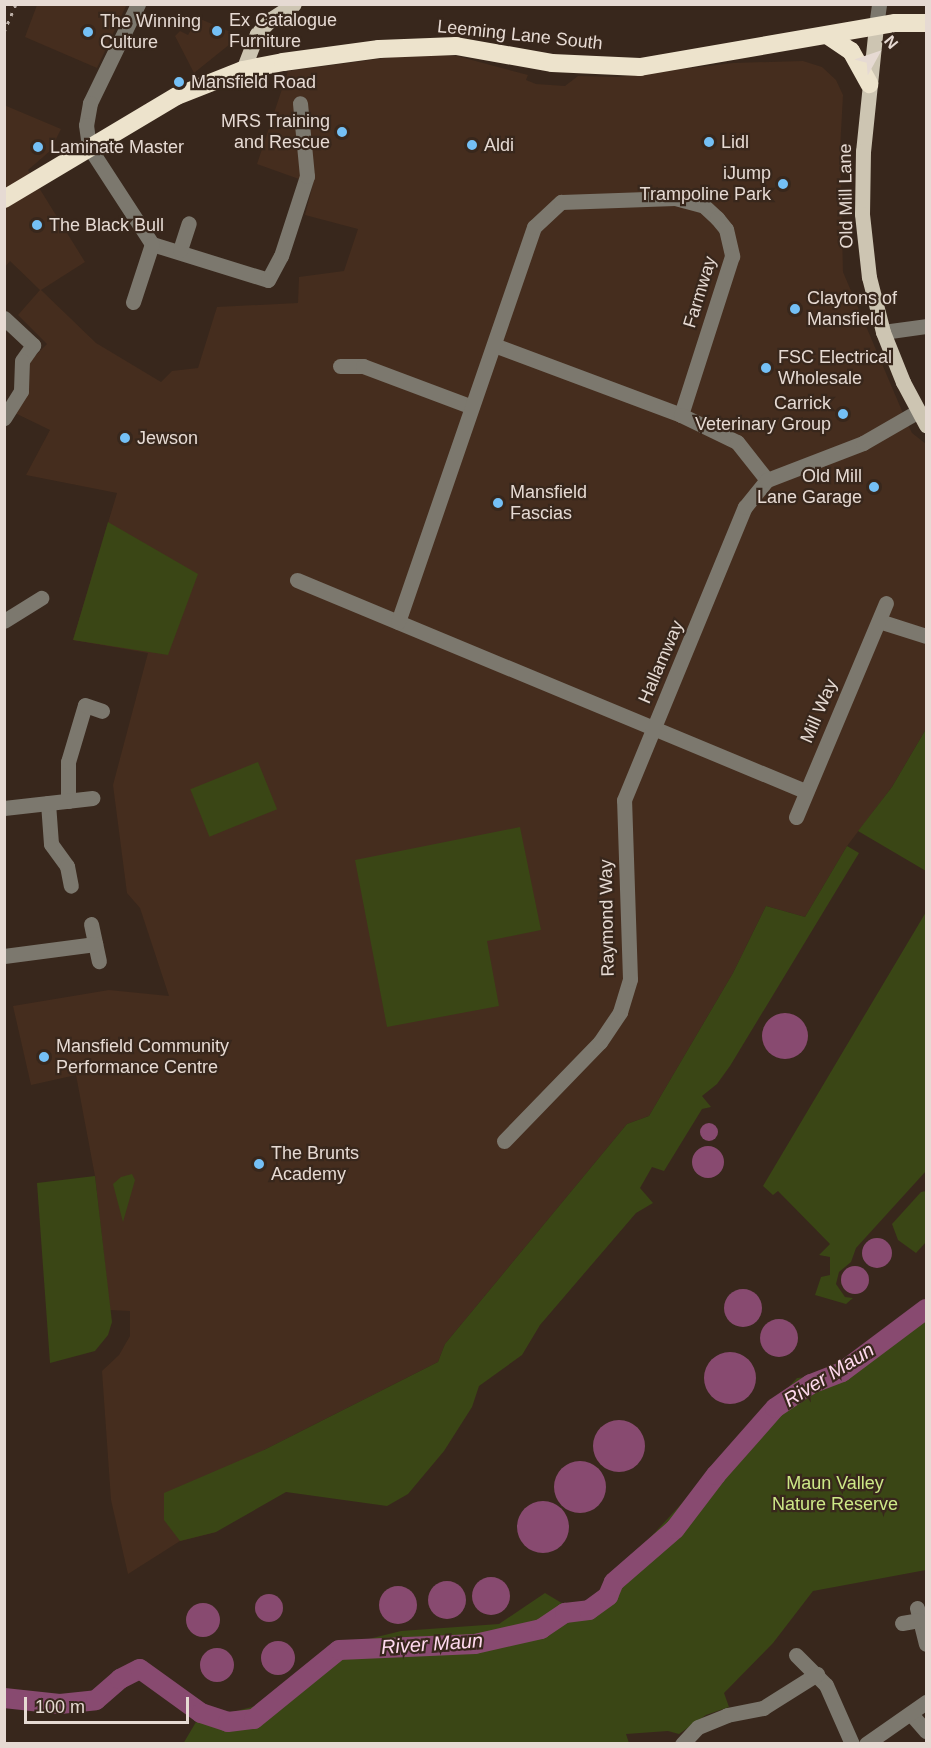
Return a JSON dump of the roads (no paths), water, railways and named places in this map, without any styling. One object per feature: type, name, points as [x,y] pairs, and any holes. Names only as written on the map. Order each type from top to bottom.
[{"type":"highway","name":"Leeming Lane South","points":[[4,199],[177,96],[243,70],[342,52],[414,46],[456,46],[552,63],[640,67],[876,26],[927,23]]},
{"type":"highway","points":[[827,35],[851,51],[869,84]]},
{"type":"main road","points":[[243,70],[249,49],[273,12],[294,4]]},
{"type":"main road","name":"Old Mill Lane","points":[[876,26],[869,84],[862,214],[868,277],[883,332],[917,412],[927,425]]},
{"type":"street","points":[[138,4],[90,103],[86,125],[89,147],[152,243],[180,250],[268,280],[281,256],[307,176],[300,103]]},
{"type":"street","points":[[876,26],[879,4]]},
{"type":"street","name":"Farmway","points":[[398,622],[534,227],[550,208],[574,199],[690,200],[717,218],[726,230],[732,256],[681,415]]},
{"type":"street","points":[[180,250],[189,223]]},
{"type":"street","points":[[133,302],[152,243]]},
{"type":"street","points":[[4,318],[33,345],[22,361],[21,391],[4,418]]},
{"type":"street","points":[[883,332],[927,326]]},
{"type":"street","points":[[494,345],[681,415],[737,442],[767,480]]},
{"type":"street","points":[[340,366],[363,366],[472,407]]},
{"type":"street","name":"Hallamway","points":[[297,580],[654,726],[745,507],[767,480],[863,443],[917,412]]},
{"type":"street","points":[[4,621],[40,598]]},
{"type":"street","name":"Mill Way","points":[[796,818],[805,791],[886,603]]},
{"type":"street","points":[[879,621],[927,636]]},
{"type":"street","points":[[68,801],[68,762],[85,705],[102,711]]},
{"type":"street","points":[[654,726],[805,791]]},
{"type":"street","name":"Raymond Way","points":[[504,1141],[600,1042],[620,1012],[630,979],[624,800],[654,726]]},
{"type":"street","points":[[4,808],[92,798]]},
{"type":"street","points":[[48,803],[51,844],[67,866],[71,886]]},
{"type":"street","points":[[91,924],[99,961]]},
{"type":"street","points":[[4,956],[95,944]]},
{"type":"street","points":[[902,1623],[918,1614],[927,1644]]},
{"type":"street","points":[[796,1655],[826,1684],[852,1743]]},
{"type":"street","points":[[686,1742],[698,1727],[727,1714],[763,1708],[817,1674]]},
{"type":"street","points":[[866,1743],[927,1702]]},
{"type":"street","points":[[912,1714],[927,1731]]},
{"type":"waterway","name":"River Maun","points":[[4,1698],[60,1704],[96,1700],[120,1679],[140,1669],[201,1713],[228,1722],[254,1719],[339,1650],[475,1644],[541,1629],[565,1613],[589,1610],[608,1596],[614,1582],[675,1529],[716,1475],[775,1408],[811,1384],[842,1372],[926,1309]]},
{"type":"railway","points":[[4,32],[16,4]]},
{"type":"place","name":"Ex Catalogue Furniture","points":[[217,31]]},
{"type":"place","name":"The Winning Culture","points":[[88,32]]},
{"type":"place","name":"Mansfield Road","points":[[179,82]]},
{"type":"place","name":"MRS Training and Rescue","points":[[342,132]]},
{"type":"place","name":"Lidl","points":[[709,142]]},
{"type":"place","name":"Aldi","points":[[472,145]]},
{"type":"place","name":"Laminate Master","points":[[38,147]]},
{"type":"place","name":"iJump Trampoline Park","points":[[783,184]]},
{"type":"place","name":"The Black Bull","points":[[37,225]]},
{"type":"place","name":"Claytons of Mansfield","points":[[795,309]]},
{"type":"place","name":"FSC Electrical Wholesale","points":[[766,368]]},
{"type":"place","name":"Carrick Veterinary Group","points":[[843,414]]},
{"type":"place","name":"Jewson","points":[[125,438]]},
{"type":"place","name":"Old Mill Lane Garage","points":[[874,487]]},
{"type":"place","name":"Mansfield Fascias","points":[[498,503]]},
{"type":"place","name":"Mansfield Community Performance Centre","points":[[44,1057]]},
{"type":"place","name":"The Brunts Academy","points":[[259,1164]]},
{"type":"park label","name":"Maun Valley Nature Reserve","points":[[835,1494]]}]
